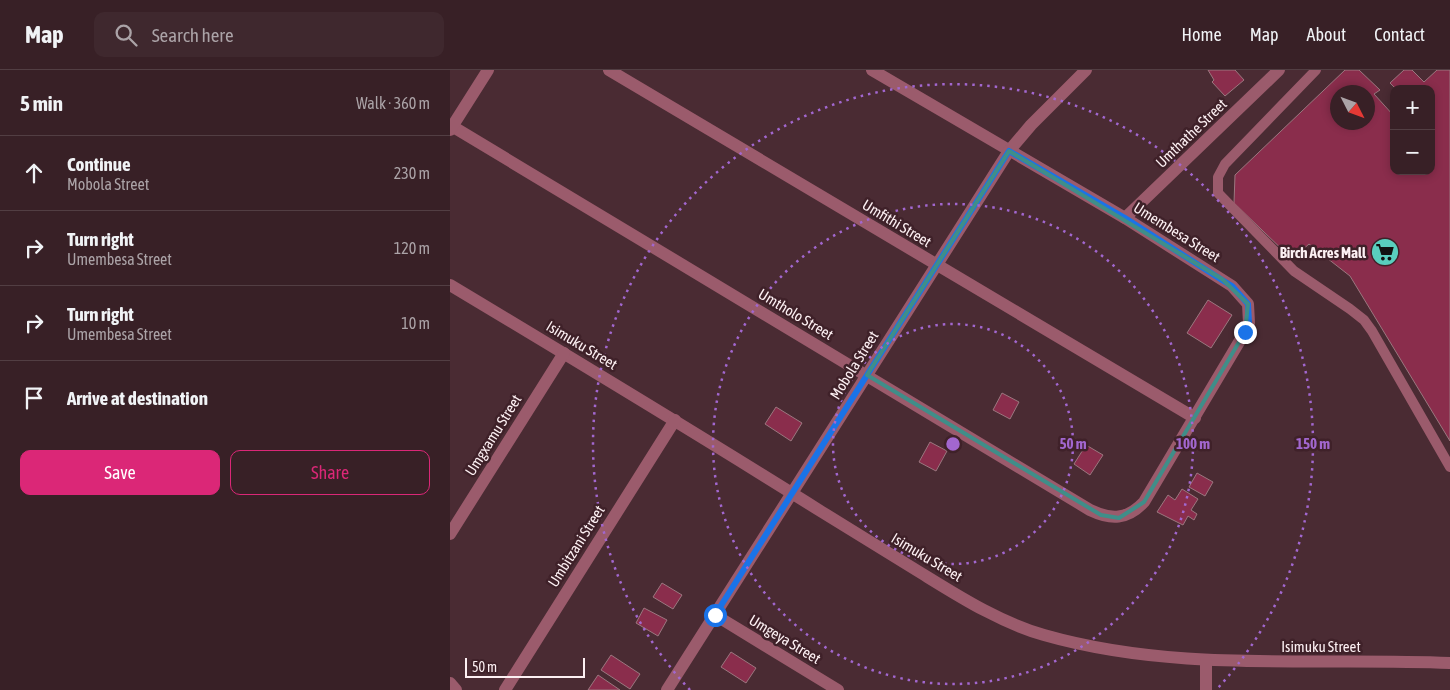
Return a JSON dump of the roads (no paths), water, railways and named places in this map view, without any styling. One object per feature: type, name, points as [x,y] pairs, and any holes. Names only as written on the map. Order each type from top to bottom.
[{"type":"street","points":[[451,127],[488,70]]},
{"type":"street","name":"Umfithi Street","points":[[609,70],[1195,418]]},
{"type":"street","name":"Umembesa Street","points":[[872,70],[1125,218],[1232,286],[1248,304],[1249,323],[1245,332],[1144,502],[1129,514]]},
{"type":"street","name":"Mobola Street","points":[[667,690],[1009,151],[1031,125],[1086,70]]},
{"type":"street","name":"Umthathe Street","points":[[1125,218],[1279,70]]},
{"type":"street","name":"Umtholo Street","points":[[451,127],[1090,510],[1109,518],[1129,514]]},
{"type":"street","name":"Isimuku Street","points":[[450,285],[675,420],[969,602],[1018,626],[1051,637],[1114,650],[1206,661],[1450,663]]},
{"type":"street","name":"Umgxamu Street","points":[[450,534],[564,353]]},
{"type":"street","name":"Umbitzani Street","points":[[505,690],[675,420]]},
{"type":"street","name":"Umgeya Street","points":[[715,615],[838,690]]},
{"type":"street","points":[[1206,661],[1206,690]]},
{"type":"street","points":[[450,683],[456,690]]},
{"type":"lane","points":[[1316,70],[1225,164],[1218,177],[1218,193],[1294,271],[1364,320],[1450,467]]},
{"type":"place","name":"Birch Acres Mall","points":[[1385,252]]}]
